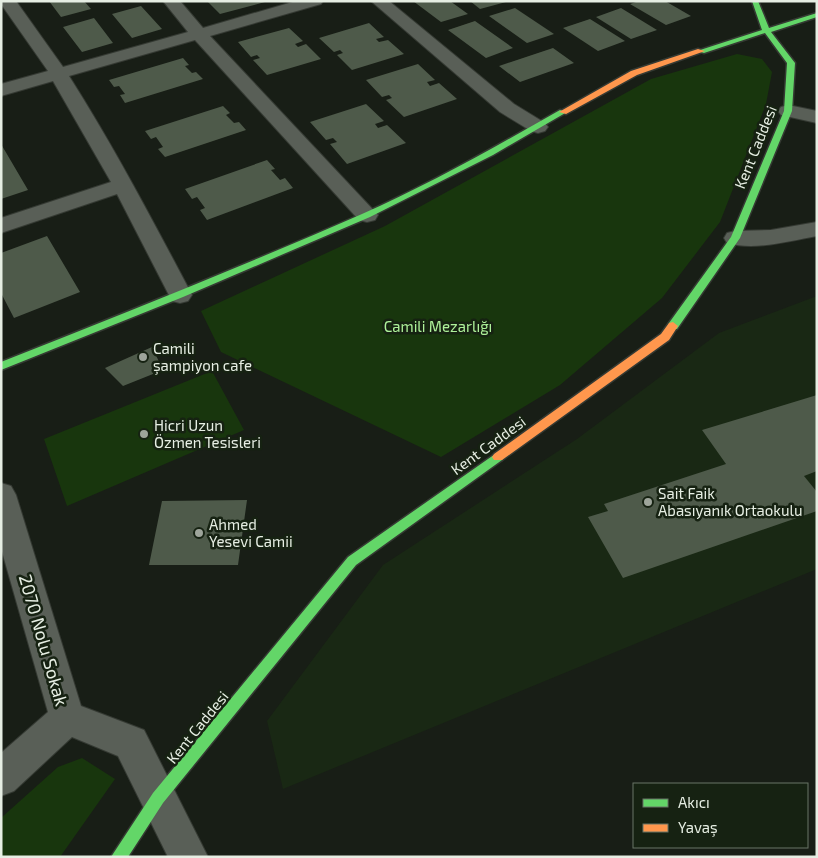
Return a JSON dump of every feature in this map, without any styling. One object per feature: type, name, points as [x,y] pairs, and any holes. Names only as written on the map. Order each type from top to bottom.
[{"type":"street","points":[[7,1],[60,73],[123,185],[180,295]]},
{"type":"street","points":[[171,1],[199,34],[367,215]]},
{"type":"street","points":[[1,90],[315,1]]},
{"type":"street","points":[[379,1],[507,108],[538,127]]},
{"type":"street","name":"Kent Caddesi","points":[[119,857],[158,798],[352,561],[665,337],[735,238],[788,111],[791,62],[766,30],[755,1]]},
{"type":"street","points":[[1,366],[180,295],[367,215],[538,127],[634,73],[817,15]]},
{"type":"street","points":[[788,111],[817,117]]},
{"type":"street","points":[[1,226],[123,185]]},
{"type":"street","points":[[735,238],[771,237],[817,229]]},
{"type":"street","name":"2070 Nolu Sokak","points":[[1,495],[67,718],[131,743],[189,857]]},
{"type":"street","points":[[1,778],[67,718]]},
{"type":"shaded area","name":"Sait Faik Abasıyanık Ortaokulu","points":[[817,296],[817,569],[283,789],[267,721],[383,565],[577,439],[719,333]]},
{"type":"green space","name":"Camili Mezarlığı","points":[[737,54],[762,59],[772,72],[766,104],[720,222],[662,298],[560,385],[441,457],[221,352],[201,311],[385,226],[651,79]]},
{"type":"green space","name":"Hicri Uzun Özmen Tesisleri","points":[[212,371],[244,430],[67,506],[44,439]]},
{"type":"green space","points":[[82,758],[115,779],[60,857],[1,857],[1,818],[58,767]]},
{"type":"building","points":[[49,1],[84,1],[91,9],[61,17]]},
{"type":"building","points":[[207,1],[265,1],[265,2],[220,14]]},
{"type":"building","points":[[413,1],[450,1],[468,14],[441,22]]},
{"type":"building","points":[[470,1],[506,1],[506,2],[480,9]]},
{"type":"building","points":[[639,1],[665,1],[691,16],[666,25],[630,4]]},
{"type":"building","points":[[141,6],[162,29],[132,38],[112,14]]},
{"type":"building","points":[[515,8],[554,34],[527,43],[489,16]]},
{"type":"building","points":[[621,8],[657,30],[631,39],[596,17]]},
{"type":"building","points":[[94,18],[113,43],[82,52],[63,27]]},
{"type":"building","points":[[590,19],[625,41],[598,51],[563,28]]},
{"type":"building","points":[[475,21],[513,48],[486,58],[448,30]]},
{"type":"building","points":[[369,23],[384,37],[376,39],[379,42],[388,40],[404,54],[352,70],[337,55],[343,53],[340,50],[334,52],[319,38]]},
{"type":"building","points":[[289,28],[303,41],[295,44],[298,47],[306,44],[321,59],[267,75],[253,60],[260,58],[257,55],[251,57],[238,42]]},
{"type":"building","points":[[553,48],[574,63],[520,82],[499,66]]},
{"type":"building","points":[[183,58],[189,65],[185,66],[192,73],[196,72],[203,79],[125,103],[120,95],[125,94],[119,86],[114,87],[109,80]]},
{"type":"building","points":[[418,64],[435,80],[427,82],[430,86],[439,83],[457,99],[404,117],[386,100],[392,98],[389,95],[382,97],[366,80]]},
{"type":"building","points":[[366,104],[384,121],[375,124],[378,128],[387,125],[406,143],[347,164],[330,144],[337,142],[333,138],[326,140],[310,122]]},
{"type":"building","points":[[223,106],[230,113],[226,115],[234,123],[239,122],[246,130],[165,157],[158,149],[163,147],[156,137],[151,139],[145,131]]},
{"type":"building","points":[[1,144],[28,190],[1,199]]},
{"type":"building","points":[[267,160],[275,169],[271,170],[280,180],[285,178],[293,188],[207,220],[200,210],[205,208],[197,197],[192,199],[185,189]]},
{"type":"building","points":[[47,236],[80,292],[14,318],[1,293],[1,253]]},
{"type":"building","name":"Camili şampiyon cafe","points":[[152,347],[163,370],[123,386],[105,368]]},
{"type":"building","points":[[817,395],[817,471],[804,476],[817,492],[817,511],[623,578],[588,517],[608,511],[604,504],[726,464],[702,430]]},
{"type":"building","name":"Ahmed Yesevi Camii","points":[[247,500],[238,565],[149,565],[162,501]]},
{"type":"traffic: fast","points":[[673,326],[735,238],[788,111],[791,63],[766,30],[755,1]]},
{"type":"traffic: fast","points":[[701,51],[817,15]]},
{"type":"traffic: fast","points":[[1,366],[180,295],[367,215],[490,153],[563,112]]},
{"type":"traffic: fast","points":[[119,857],[158,798],[352,561],[498,457]]},
{"type":"traffic: slow","points":[[563,112],[634,73],[701,51]]},
{"type":"traffic: slow","points":[[498,457],[665,337],[673,326]]},
{"type":"place","name":"Camili şampiyon cafe","points":[[143,357]]},
{"type":"place","name":"Hicri Uzun Özmen Tesisleri","points":[[144,434]]},
{"type":"place","name":"Sait Faik Abasıyanık Ortaokulu","points":[[648,502]]},
{"type":"place","name":"Ahmed Yesevi Camii","points":[[199,533]]}]
